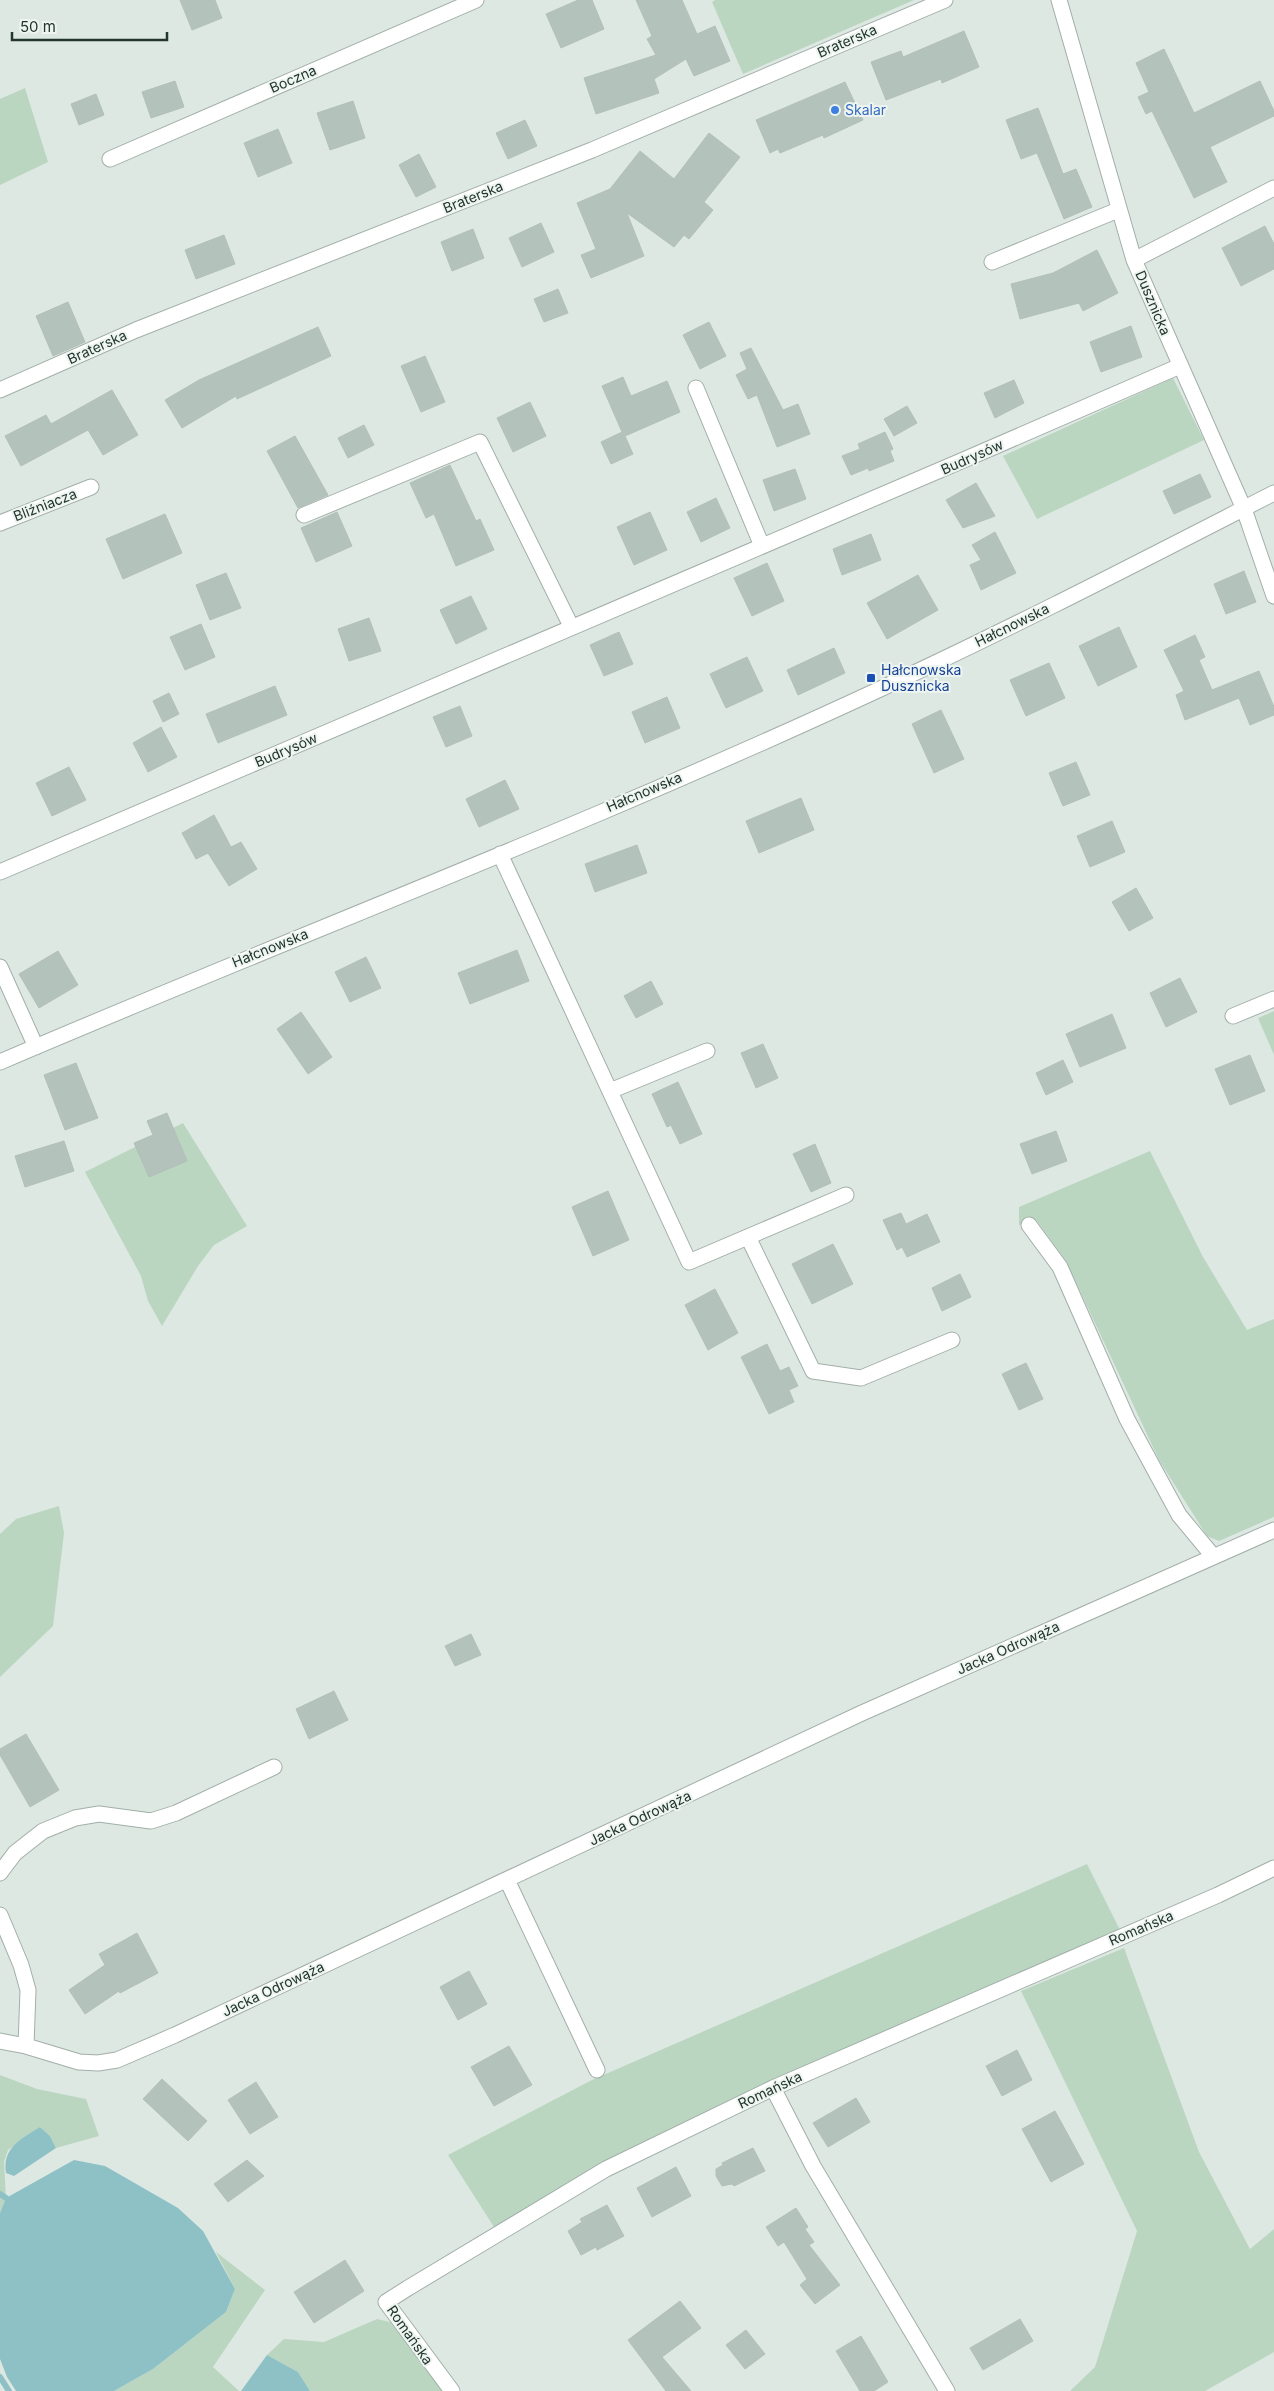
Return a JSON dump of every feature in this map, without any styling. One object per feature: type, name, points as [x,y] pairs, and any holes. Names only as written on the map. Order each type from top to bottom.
[{"type":"street","name":"Boczna","points":[[110,159],[455,4],[476,0]]},
{"type":"street","name":"Braterska","points":[[0,390],[136,330],[592,150],[945,0]]},
{"type":"street","name":"Dusznicka","points":[[1059,0],[1118,210],[1134,260],[1244,509],[1274,596]]},
{"type":"street","points":[[1134,260],[1274,188]]},
{"type":"street","points":[[992,262],[1118,210]]},
{"type":"street","name":"Budrysów","points":[[0,872],[571,626],[922,479],[1180,366]]},
{"type":"street","points":[[696,388],[762,546]]},
{"type":"street","points":[[304,515],[480,442],[571,626]]},
{"type":"street","name":"Bliźniacza","points":[[0,523],[91,487]]},
{"type":"street","name":"Hałcnowska","points":[[0,1062],[500,854],[876,691],[1274,493]]},
{"type":"street","points":[[500,854],[689,1262],[846,1195]]},
{"type":"street","points":[[0,967],[36,1046]]},
{"type":"street","points":[[1233,1016],[1274,999]]},
{"type":"street","points":[[610,1091],[707,1051]]},
{"type":"street","points":[[1029,1225],[1060,1267],[1127,1419],[1179,1515],[1213,1556]]},
{"type":"street","points":[[748,1237],[813,1371],[861,1378],[952,1340]]},
{"type":"street","name":"Jacka Odrowąża","points":[[0,2041],[26,2046],[79,2062],[98,2063],[117,2060],[175,2035],[862,1714],[1274,1530]]},
{"type":"street","points":[[0,1873],[15,1853],[43,1831],[75,1818],[99,1814],[151,1821],[176,1813],[274,1767]]},
{"type":"street","name":"Romańska","points":[[452,2391],[386,2302],[606,2169],[773,2088],[1209,1899],[1274,1868]]},
{"type":"street","points":[[507,1880],[597,2070]]},
{"type":"street","points":[[0,1916],[21,1965],[28,1990],[26,2046]]},
{"type":"street","points":[[773,2088],[813,2166],[947,2391]]},
{"type":"green space","points":[[715,0],[914,0],[743,74],[712,2]]},
{"type":"green space","points":[[25,88],[48,162],[0,185],[0,99]]},
{"type":"green space","points":[[1173,378],[1204,440],[1037,519],[1003,456]]},
{"type":"green space","points":[[1274,1011],[1274,1055],[1258,1018]]},
{"type":"green space","points":[[183,1123],[247,1226],[214,1245],[198,1266],[162,1326],[148,1301],[141,1276],[85,1172]]},
{"type":"green space","points":[[1150,1151],[1203,1257],[1247,1330],[1274,1319],[1274,1517],[1219,1541],[1207,1536],[1159,1460],[1066,1261],[1037,1221],[1019,1225],[1019,1207]]},
{"type":"green space","points":[[59,1506],[64,1533],[53,1626],[0,1677],[0,1534],[16,1519]]},
{"type":"green space","points":[[1087,1864],[1121,1932],[599,2165],[494,2227],[448,2155],[592,2080]]},
{"type":"green space","points":[[1124,1948],[1199,2152],[1250,2249],[1274,2229],[1274,2352],[1205,2391],[1070,2391],[1095,2367],[1137,2231],[1021,1991]]},
{"type":"green space","points":[[0,2075],[37,2089],[86,2099],[99,2136],[56,2148],[50,2136],[40,2127],[8,2150],[4,2162],[6,2198],[0,2213]]},
{"type":"green space","points":[[216,2252],[265,2290],[213,2367],[239,2391],[114,2391],[153,2369],[226,2312],[235,2289]]},
{"type":"green space","points":[[377,2319],[390,2322],[444,2391],[310,2391],[298,2372],[267,2355],[284,2339],[324,2342]]},
{"type":"water","points":[[40,2127],[50,2136],[56,2148],[14,2176],[6,2173],[7,2157],[14,2145]]},
{"type":"water","points":[[74,2160],[105,2166],[178,2208],[203,2231],[235,2289],[226,2312],[153,2369],[114,2391],[16,2391],[7,2377],[0,2359],[0,2213],[6,2198]]},
{"type":"water","points":[[267,2355],[298,2372],[310,2391],[241,2391]]},
{"type":"building","points":[[180,0],[215,0],[222,18],[192,30]]},
{"type":"building","points":[[578,0],[592,0],[604,29],[561,48],[546,14]]},
{"type":"building","points":[[636,0],[682,0],[697,34],[715,26],[730,61],[694,76],[686,59],[654,79],[659,93],[596,114],[584,78],[656,55],[647,39],[652,36]]},
{"type":"building","points":[[964,31],[979,67],[942,83],[941,79],[886,100],[871,62],[901,51],[903,57]]},
{"type":"building","points":[[1164,49],[1194,113],[1260,81],[1274,111],[1274,116],[1210,147],[1227,182],[1194,198],[1152,111],[1146,114],[1138,97],[1149,92],[1136,63]]},
{"type":"building","points":[[175,81],[184,107],[151,118],[142,92]]},
{"type":"building","points":[[845,82],[863,120],[824,138],[823,135],[780,153],[778,149],[770,153],[756,120]]},
{"type":"building","points":[[96,94],[104,115],[79,125],[71,104]]},
{"type":"building","points":[[353,101],[365,138],[330,150],[317,113]]},
{"type":"building","points":[[1038,108],[1063,174],[1076,169],[1092,207],[1064,219],[1037,153],[1021,159],[1006,120]]},
{"type":"building","points":[[525,120],[537,146],[508,159],[496,133]]},
{"type":"building","points":[[278,129],[292,163],[258,177],[244,143]]},
{"type":"building","points":[[709,133],[740,157],[704,202],[713,210],[689,239],[684,235],[674,247],[627,213],[644,256],[591,278],[581,255],[596,249],[577,203],[610,189],[640,151],[674,179]]},
{"type":"building","points":[[419,154],[436,187],[416,197],[399,165]]},
{"type":"building","points":[[541,223],[554,252],[522,267],[509,238]]},
{"type":"building","points":[[1265,226],[1274,244],[1274,269],[1241,286],[1222,248]]},
{"type":"building","points":[[473,229],[484,258],[452,271],[441,242]]},
{"type":"building","points":[[224,235],[235,264],[196,279],[185,250]]},
{"type":"building","points":[[1097,250],[1118,293],[1083,311],[1079,303],[1020,319],[1011,284],[1053,273]]},
{"type":"building","points":[[558,289],[568,313],[544,322],[534,299]]},
{"type":"building","points":[[68,302],[85,342],[53,356],[36,316]]},
{"type":"building","points":[[709,322],[726,356],[700,369],[683,335]]},
{"type":"building","points":[[1131,326],[1142,357],[1101,372],[1090,342]]},
{"type":"building","points":[[318,327],[331,356],[237,399],[236,396],[182,428],[165,400],[199,380]]},
{"type":"building","points":[[751,348],[783,410],[798,404],[810,434],[777,447],[757,395],[748,399],[736,375],[747,369],[740,353]]},
{"type":"building","points":[[425,356],[445,402],[421,412],[401,366]]},
{"type":"building","points":[[623,377],[631,396],[667,381],[680,412],[625,436],[633,454],[611,464],[601,442],[622,432],[602,386]]},
{"type":"building","points":[[1014,380],[1024,403],[995,418],[984,393]]},
{"type":"building","points":[[112,390],[138,435],[103,455],[88,430],[21,466],[5,436],[46,415],[51,424]]},
{"type":"building","points":[[530,402],[546,436],[513,452],[497,418]]},
{"type":"building","points":[[907,406],[917,423],[894,436],[884,419]]},
{"type":"building","points":[[364,425],[374,445],[348,458],[338,438]]},
{"type":"building","points":[[885,432],[893,449],[890,451],[894,461],[869,471],[868,468],[851,475],[842,456],[860,449],[858,444]]},
{"type":"building","points":[[295,436],[328,495],[298,508],[267,451]]},
{"type":"building","points":[[450,465],[476,521],[480,519],[494,550],[456,566],[434,514],[426,518],[410,483]]},
{"type":"building","points":[[795,469],[806,499],[774,511],[763,480]]},
{"type":"building","points":[[1200,474],[1211,497],[1174,514],[1163,491]]},
{"type":"building","points":[[976,483],[995,516],[963,528],[946,500]]},
{"type":"building","points":[[716,498],[730,528],[701,542],[687,512]]},
{"type":"building","points":[[337,512],[352,546],[316,562],[301,528]]},
{"type":"building","points":[[650,512],[667,550],[634,565],[617,527]]},
{"type":"building","points":[[165,514],[182,553],[123,579],[106,539]]},
{"type":"building","points":[[995,532],[1016,573],[981,590],[970,565],[981,560],[972,545]]},
{"type":"building","points":[[871,534],[881,560],[842,575],[833,549]]},
{"type":"building","points":[[767,563],[784,601],[752,616],[734,578]]},
{"type":"building","points":[[1244,571],[1256,602],[1226,614],[1214,584]]},
{"type":"building","points":[[226,573],[241,608],[210,620],[196,585]]},
{"type":"building","points":[[918,575],[938,610],[887,639],[867,603]]},
{"type":"building","points":[[471,596],[487,629],[456,644],[440,610]]},
{"type":"building","points":[[369,618],[381,651],[349,661],[338,629]]},
{"type":"building","points":[[201,624],[215,657],[185,670],[170,637]]},
{"type":"building","points":[[1119,627],[1137,667],[1098,686],[1079,646]]},
{"type":"building","points":[[619,632],[633,664],[604,676],[590,645]]},
{"type":"building","points":[[1195,635],[1205,657],[1199,660],[1212,690],[1259,671],[1274,707],[1274,715],[1250,725],[1239,698],[1185,720],[1176,695],[1184,691],[1164,650]]},
{"type":"building","points":[[834,648],[845,673],[798,695],[787,670]]},
{"type":"building","points":[[747,657],[763,691],[726,708],[710,674]]},
{"type":"building","points":[[1049,663],[1065,698],[1026,716],[1010,680]]},
{"type":"building","points":[[275,686],[287,715],[218,743],[206,714]]},
{"type":"building","points":[[169,693],[179,714],[163,722],[153,701]]},
{"type":"building","points":[[667,697],[680,728],[645,743],[632,712]]},
{"type":"building","points":[[460,706],[472,736],[446,747],[433,717]]},
{"type":"building","points":[[941,710],[964,759],[934,773],[912,724]]},
{"type":"building","points":[[161,727],[177,757],[148,772],[133,743]]},
{"type":"building","points":[[1076,762],[1090,795],[1063,806],[1049,773]]},
{"type":"building","points":[[69,767],[86,800],[52,816],[36,783]]},
{"type":"building","points":[[505,780],[519,809],[479,827],[466,799]]},
{"type":"building","points":[[801,798],[814,830],[759,853],[746,821]]},
{"type":"building","points":[[214,815],[231,847],[241,842],[257,869],[229,886],[208,853],[196,859],[182,833]]},
{"type":"building","points":[[1112,821],[1125,852],[1090,867],[1077,836]]},
{"type":"building","points":[[637,845],[647,873],[595,892],[585,864]]},
{"type":"building","points":[[1136,888],[1153,918],[1129,931],[1112,902]]},
{"type":"building","points":[[517,950],[529,981],[470,1004],[458,973]]},
{"type":"building","points":[[58,951],[78,985],[39,1008],[19,974]]},
{"type":"building","points":[[366,957],[381,988],[350,1002],[335,972]]},
{"type":"building","points":[[1180,978],[1197,1012],[1166,1027],[1150,993]]},
{"type":"building","points":[[651,981],[663,1004],[636,1018],[624,996]]},
{"type":"building","points":[[301,1012],[332,1057],[308,1074],[277,1029]]},
{"type":"building","points":[[1112,1014],[1126,1048],[1080,1067],[1066,1034]]},
{"type":"building","points":[[763,1044],[778,1078],[756,1088],[741,1053]]},
{"type":"building","points":[[1250,1055],[1265,1091],[1230,1105],[1215,1069]]},
{"type":"building","points":[[1063,1060],[1073,1082],[1046,1095],[1036,1073]]},
{"type":"building","points":[[76,1063],[98,1118],[65,1130],[44,1075]]},
{"type":"building","points":[[678,1082],[702,1134],[680,1144],[671,1125],[667,1127],[652,1094]]},
{"type":"building","points":[[167,1113],[187,1161],[149,1177],[134,1143],[153,1135],[147,1121]]},
{"type":"building","points":[[1056,1131],[1067,1161],[1032,1174],[1020,1144]]},
{"type":"building","points":[[64,1141],[74,1171],[25,1187],[15,1156]]},
{"type":"building","points":[[815,1144],[831,1183],[811,1192],[793,1154]]},
{"type":"building","points":[[608,1191],[629,1240],[593,1256],[572,1207]]},
{"type":"building","points":[[901,1213],[906,1224],[927,1214],[940,1242],[907,1257],[902,1247],[897,1250],[883,1220]]},
{"type":"building","points":[[833,1244],[853,1284],[812,1304],[792,1264]]},
{"type":"building","points":[[960,1274],[971,1297],[942,1311],[932,1288]]},
{"type":"building","points":[[715,1289],[738,1333],[708,1350],[685,1305]]},
{"type":"building","points":[[767,1344],[780,1371],[789,1367],[798,1386],[789,1390],[794,1402],[769,1414],[741,1357]]},
{"type":"building","points":[[1026,1363],[1043,1399],[1019,1410],[1002,1374]]},
{"type":"building","points":[[471,1634],[481,1655],[455,1666],[445,1646]]},
{"type":"building","points":[[334,1691],[348,1720],[309,1739],[296,1709]]},
{"type":"building","points":[[26,1734],[59,1790],[30,1807],[0,1755],[0,1749]]},
{"type":"building","points":[[137,1933],[158,1973],[120,1993],[119,1991],[85,2014],[69,1990],[105,1965],[99,1954]]},
{"type":"building","points":[[469,1971],[487,2004],[458,2020],[440,1987]]},
{"type":"building","points":[[509,2046],[532,2085],[494,2106],[471,2067]]},
{"type":"building","points":[[1017,2050],[1032,2080],[1002,2096],[986,2066]]},
{"type":"building","points":[[162,2079],[207,2121],[188,2141],[143,2099]]},
{"type":"building","points":[[256,2082],[278,2117],[250,2134],[228,2100]]},
{"type":"building","points":[[856,2098],[870,2122],[828,2147],[813,2123]]},
{"type":"building","points":[[1055,2111],[1084,2164],[1051,2182],[1022,2129]]},
{"type":"building","points":[[753,2148],[765,2171],[734,2186],[732,2184],[722,2186],[716,2176],[716,2169],[723,2165],[722,2163]]},
{"type":"building","points":[[247,2160],[264,2176],[228,2202],[214,2184]]},
{"type":"building","points":[[676,2167],[691,2196],[652,2217],[637,2188]]},
{"type":"building","points":[[607,2205],[624,2236],[597,2250],[596,2247],[581,2255],[568,2231],[582,2222],[580,2219]]},
{"type":"building","points":[[796,2208],[808,2227],[805,2229],[814,2242],[809,2245],[840,2285],[815,2304],[800,2285],[807,2279],[784,2242],[778,2246],[766,2227]]},
{"type":"building","points":[[345,2260],[364,2291],[314,2323],[294,2292]]},
{"type":"building","points":[[680,2301],[701,2328],[662,2357],[691,2391],[666,2391],[628,2340]]},
{"type":"building","points":[[1020,2319],[1033,2341],[983,2370],[970,2348]]},
{"type":"building","points":[[746,2330],[765,2354],[745,2369],[726,2345]]},
{"type":"building","points":[[861,2336],[888,2382],[874,2391],[860,2391],[836,2351]]},
{"type":"waterway","points":[[0,2194],[6,2198]]},
{"type":"waterway","points":[[0,2377],[9,2391]]},
{"type":"place","name":"Skalar","points":[[835,110]]},
{"type":"place","name":"Hałcnowska Dusznicka","points":[[871,678]]}]
